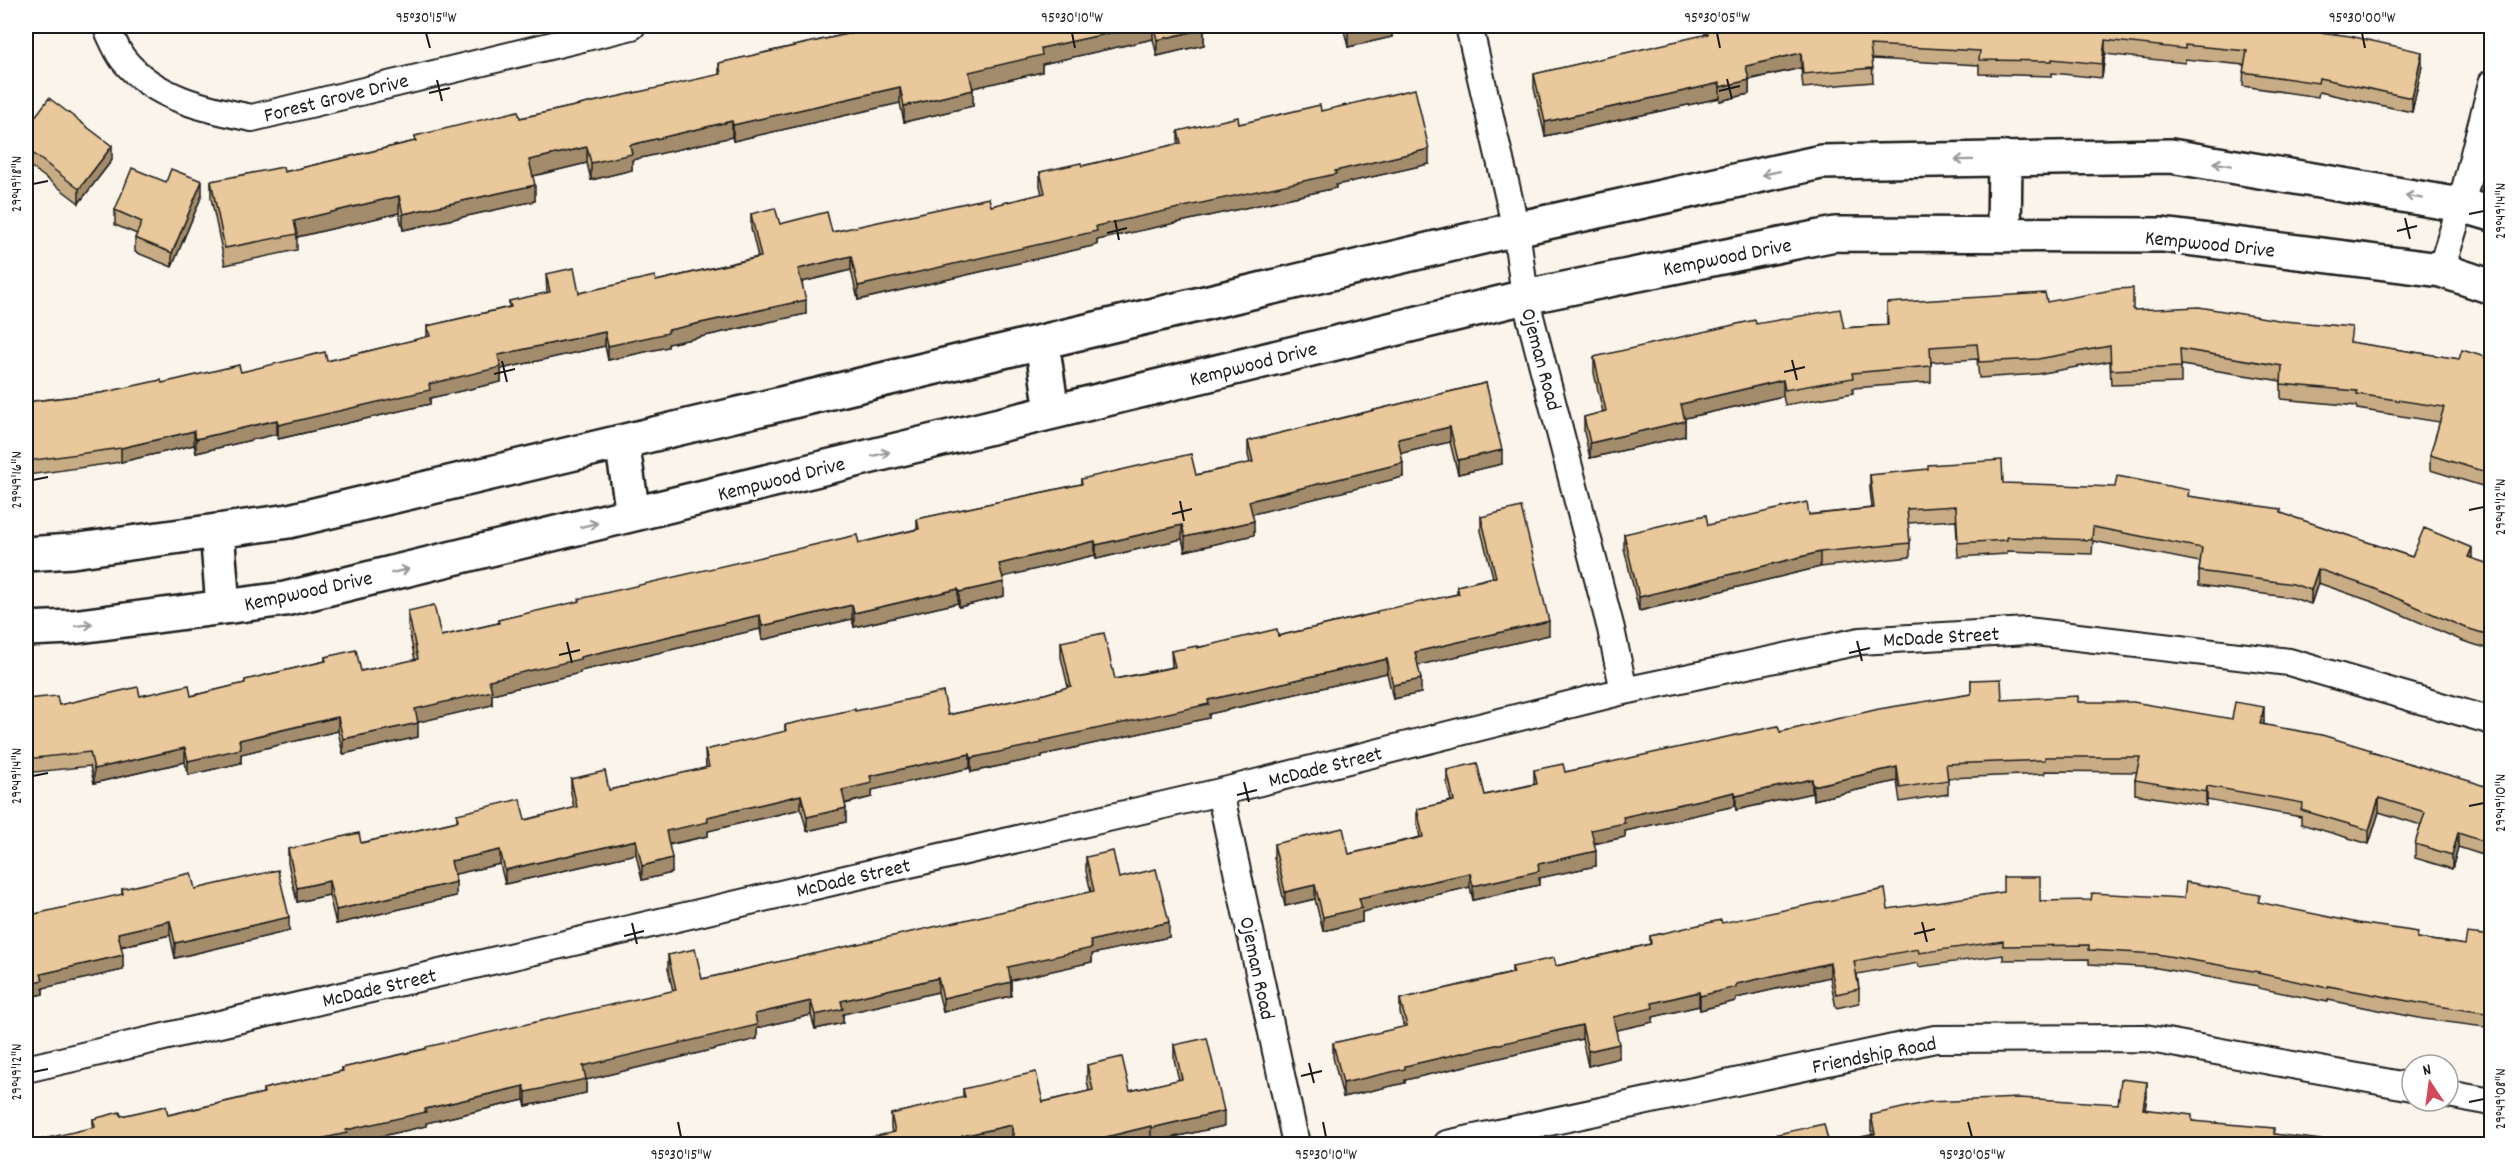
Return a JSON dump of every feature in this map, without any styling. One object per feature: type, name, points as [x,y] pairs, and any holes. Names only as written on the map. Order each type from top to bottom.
[{"type":"main road","points":[[26,554],[72,551],[290,521],[1516,229],[1821,162],[2171,156],[2461,205],[2492,214]]},
{"type":"main road","points":[[2004,235],[2005,159]]},
{"type":"main road","name":"Kempwood Drive","points":[[26,629],[72,627],[285,599],[1525,297],[1835,234],[2162,235],[2441,270],[2492,287]]},
{"type":"main road","points":[[1042,342],[1052,412]]},
{"type":"main road","points":[[622,442],[633,514]]},
{"type":"main road","points":[[217,531],[223,607]]},
{"type":"street","name":"Forest Grove Drive","points":[[106,26],[123,59],[152,86],[203,108],[252,118],[632,26]]},
{"type":"street","name":"Ojeman Road","points":[[1469,26],[1516,229],[1525,297],[1611,629],[1624,691]]},
{"type":"street","points":[[2441,270],[2461,205],[2492,83]]},
{"type":"street","name":"McDade Street","points":[[26,1069],[1220,792],[1624,691],[1860,640],[2027,631],[2289,662],[2492,721]]},
{"type":"street","name":"Ojeman Road","points":[[1220,792],[1296,1144]]},
{"type":"street","name":"Friendship Road","points":[[1447,1144],[1935,1039],[2145,1038],[2400,1085]]},
{"type":"street","points":[[2460,1096],[2492,1102]]},
{"type":"building","points":[[883,26],[1142,26],[1041,48],[1042,55],[969,72],[973,90],[904,106],[900,87],[733,125],[732,121],[630,145],[632,154],[591,163],[587,147],[529,160],[535,185],[403,214],[399,196],[294,221],[297,234],[225,248],[211,181],[283,167],[284,172],[416,141],[415,136],[518,111],[520,118],[721,74],[719,63]]},
{"type":"building","points":[[1154,26],[1204,26],[1204,29],[1157,40]]},
{"type":"building","points":[[1347,26],[1370,26],[1348,31]]},
{"type":"building","points":[[1706,26],[2273,26],[2350,36],[2422,52],[2412,98],[2319,78],[2318,83],[2243,72],[2247,51],[2185,45],[2185,49],[2105,40],[2102,64],[2052,59],[2052,61],[1979,60],[1980,51],[1870,45],[1873,68],[1803,74],[1801,53],[1746,66],[1749,80],[1720,87],[1720,83],[1545,122],[1534,74],[1708,34]]},
{"type":"building","points":[[26,77],[31,88],[26,90]]},
{"type":"building","points":[[1415,89],[1429,149],[1335,171],[1336,174],[1096,226],[1097,231],[858,286],[851,256],[798,269],[806,300],[668,330],[668,333],[608,346],[605,332],[498,355],[501,367],[429,384],[430,390],[278,425],[277,420],[196,439],[194,431],[121,448],[28,461],[26,458],[26,402],[101,393],[161,380],[162,383],[239,365],[241,372],[325,352],[327,361],[430,336],[427,326],[511,307],[509,301],[550,292],[546,274],[574,268],[579,293],[655,276],[656,281],[761,257],[751,214],[775,208],[780,224],[827,212],[832,232],[989,198],[991,206],[1045,193],[1040,172],[1081,163],[1082,166],[1181,143],[1178,131],[1238,117],[1239,124],[1320,105],[1321,111]]},
{"type":"building","points":[[49,98],[112,146],[79,189],[26,148],[26,129]]},
{"type":"building","points":[[132,168],[166,182],[171,169],[202,181],[172,253],[135,238],[142,222],[115,210]]},
{"type":"building","points":[[2133,288],[2133,310],[2199,307],[2284,321],[2352,327],[2350,342],[2459,359],[2462,350],[2492,359],[2492,474],[2430,455],[2444,407],[2357,394],[2357,391],[2281,384],[2282,366],[2180,349],[2181,367],[2111,370],[2110,346],[2038,359],[1979,362],[1977,344],[1930,347],[1931,366],[1852,373],[1853,378],[1785,390],[1783,380],[1681,404],[1685,421],[1590,443],[1584,417],[1606,411],[1594,357],[1755,320],[1756,324],[1840,309],[1844,328],[1888,325],[1887,303],[2045,293],[2047,302]]},
{"type":"building","points":[[1486,383],[1502,450],[1458,460],[1450,427],[1398,439],[1403,463],[1249,501],[1254,521],[1185,537],[1182,525],[1096,545],[1095,541],[999,564],[1004,582],[959,592],[958,589],[854,613],[852,605],[762,626],[760,615],[580,657],[580,659],[489,680],[492,691],[415,709],[418,723],[343,739],[338,717],[239,740],[241,749],[188,761],[185,748],[94,769],[90,752],[26,759],[26,699],[57,696],[59,705],[138,687],[140,696],[189,685],[191,696],[245,683],[245,680],[326,661],[325,657],[356,650],[361,671],[418,659],[408,611],[434,605],[441,636],[499,623],[498,620],[580,601],[579,599],[857,535],[859,543],[919,529],[917,519],[1082,484],[1081,479],[1191,454],[1196,475],[1253,462],[1248,441]]},
{"type":"building","points":[[2002,460],[2003,483],[2115,487],[2117,476],[2189,490],[2188,496],[2281,509],[2281,513],[2412,557],[2424,528],[2472,548],[2468,557],[2492,565],[2492,636],[2463,627],[2373,588],[2318,569],[2311,590],[2293,584],[2199,571],[2202,548],[2093,527],[2092,540],[2007,537],[2007,540],[1958,543],[1956,506],[1907,509],[1910,543],[1820,552],[1639,597],[1624,534],[1706,515],[1708,525],[1807,502],[1809,515],[1874,508],[1870,475],[1928,469],[1928,465]]},
{"type":"building","points":[[1521,507],[1549,621],[1415,652],[1421,679],[1393,685],[1387,659],[1208,700],[1209,704],[1041,741],[1042,743],[971,758],[970,754],[870,776],[872,783],[842,790],[846,808],[807,817],[801,795],[707,817],[708,822],[666,831],[672,858],[642,866],[636,840],[505,870],[500,850],[451,861],[456,882],[336,910],[329,881],[297,888],[288,849],[359,833],[361,843],[458,821],[457,814],[520,799],[525,820],[577,807],[571,779],[605,771],[609,790],[709,767],[705,750],[786,731],[785,725],[855,709],[855,711],[943,692],[948,715],[1045,694],[1071,686],[1061,642],[1104,633],[1115,679],[1175,667],[1171,651],[1197,646],[1197,648],[1277,629],[1278,636],[1377,613],[1377,611],[1459,594],[1457,586],[1496,577],[1481,517]]},
{"type":"building","points":[[2001,679],[2002,700],[2078,696],[2078,702],[2133,702],[2232,719],[2235,702],[2264,707],[2260,724],[2322,735],[2492,789],[2492,844],[2458,833],[2452,855],[2415,844],[2425,812],[2379,798],[2369,830],[2301,810],[2303,803],[2207,786],[2206,792],[2135,780],[2140,757],[2045,757],[2045,760],[1946,764],[1948,780],[1900,788],[1897,767],[1813,786],[1812,779],[1736,796],[1735,792],[1623,817],[1625,823],[1591,830],[1596,851],[1538,864],[1539,871],[1473,886],[1470,873],[1359,898],[1362,908],[1323,917],[1315,885],[1285,892],[1274,844],[1343,828],[1349,854],[1423,837],[1417,809],[1454,801],[1447,770],[1477,763],[1485,795],[1537,784],[1534,770],[1563,764],[1565,772],[1778,726],[1780,732],[1879,709],[1971,694],[1971,680]]},
{"type":"building","points":[[1113,851],[1119,878],[1156,869],[1169,922],[1090,941],[1092,948],[1008,967],[1011,982],[943,998],[938,978],[841,1001],[843,1009],[815,1015],[811,1001],[755,1014],[757,1025],[583,1066],[586,1079],[526,1092],[524,1086],[425,1109],[426,1112],[297,1144],[26,1144],[95,1127],[93,1119],[120,1112],[121,1116],[166,1106],[168,1115],[264,1093],[263,1089],[343,1071],[342,1068],[426,1049],[426,1047],[676,990],[668,955],[695,949],[702,979],[1094,891],[1086,857]]},
{"type":"building","points":[[278,870],[289,917],[175,943],[170,921],[118,933],[123,955],[41,974],[43,980],[26,984],[26,916],[123,894],[122,889],[191,873],[195,889]]},
{"type":"building","points":[[2003,877],[2040,877],[2040,901],[2091,900],[2092,893],[2184,898],[2186,882],[2260,895],[2258,902],[2358,923],[2418,932],[2417,938],[2465,945],[2467,933],[2492,936],[2492,1014],[2328,986],[2328,988],[2259,972],[2157,954],[2089,950],[2089,945],[2003,946],[2003,941],[1919,953],[1918,949],[1854,961],[1859,989],[1836,994],[1830,963],[1736,984],[1736,987],[1700,996],[1699,992],[1652,1003],[1653,1008],[1613,1017],[1619,1044],[1588,1051],[1582,1025],[1405,1066],[1405,1069],[1343,1083],[1333,1043],[1407,1026],[1400,999],[1514,973],[1512,967],[1554,958],[1556,966],[1651,944],[1650,936],[1885,889],[1888,909],[2003,892]]},
{"type":"building","points":[[1207,1038],[1224,1111],[1077,1144],[1016,1144],[1012,1125],[962,1136],[964,1144],[841,1144],[895,1132],[891,1114],[965,1097],[963,1089],[1036,1072],[1043,1102],[1093,1090],[1087,1065],[1122,1057],[1130,1091],[1182,1079],[1174,1045]]},
{"type":"building","points":[[2121,1079],[2147,1082],[2143,1109],[2192,1115],[2192,1121],[2274,1128],[2274,1134],[2321,1140],[2320,1144],[1829,1144],[1875,1134],[1871,1115],[1929,1102],[2019,1098],[2118,1104]]},
{"type":"building","points":[[1824,1124],[1829,1144],[1732,1144]]},
{"type":"building","points":[[787,1140],[788,1144],[769,1144]]}]
